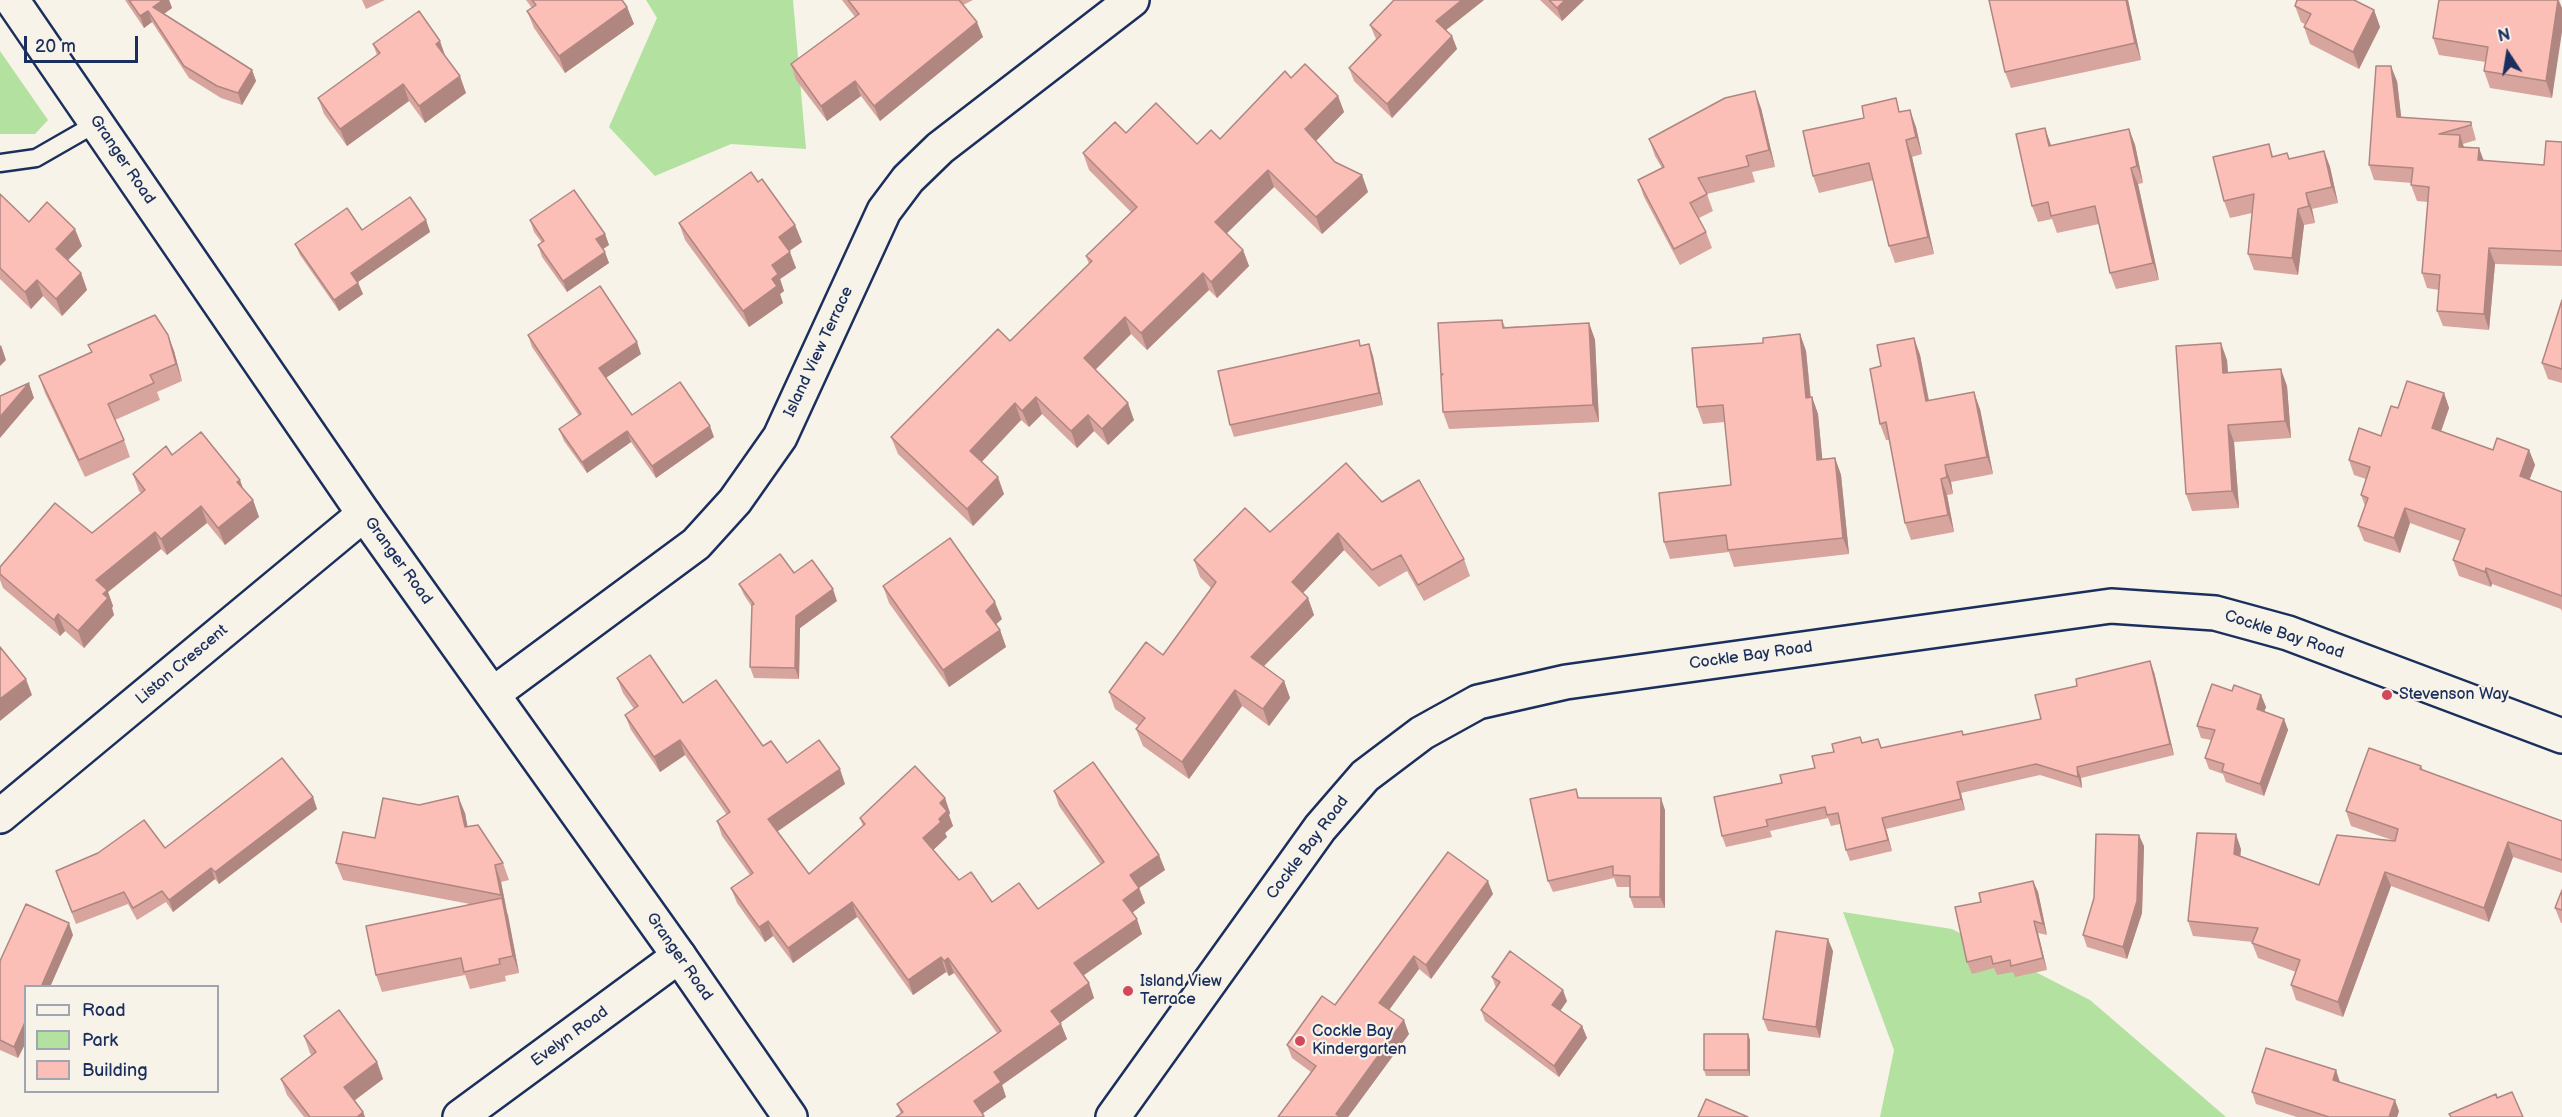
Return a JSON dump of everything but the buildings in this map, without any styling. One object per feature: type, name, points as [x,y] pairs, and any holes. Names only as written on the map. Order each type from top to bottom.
[{"type":"street","name":"Granger Road","points":[[12,0],[364,513],[790,1117]]},
{"type":"street","name":"Island View Terrace","points":[[493,694],[696,544],[735,501],[780,437],[884,211],[908,178],[940,148],[1132,0]]},
{"type":"street","name":"Liston Crescent","points":[[0,816],[364,513]]},
{"type":"street","name":"Cockle Bay Road","points":[[1113,1117],[1320,828],[1365,776],[1422,733],[1478,702],[1566,682],[2111,606],[2215,613],[2288,633],[2562,736]]},
{"type":"street","name":"Evelyn Road","points":[[460,1117],[679,957]]},
{"type":"lane","points":[[0,163],[36,158],[97,123]]},
{"type":"green space","points":[[646,0],[793,0],[806,149],[731,144],[655,176],[609,127],[657,18]]},
{"type":"green space","points":[[0,51],[48,120],[35,134],[0,134]]},
{"type":"green space","points":[[1843,912],[1952,929],[2090,1000],[2226,1117],[1880,1117],[1894,1050]]},
{"type":"place","name":"Stevenson Way","points":[[2387,695]]},
{"type":"place","name":"Island View Terrace","points":[[1128,991]]},
{"type":"place","name":"Cockle Bay Kindergarten","points":[[1300,1041]]}]
